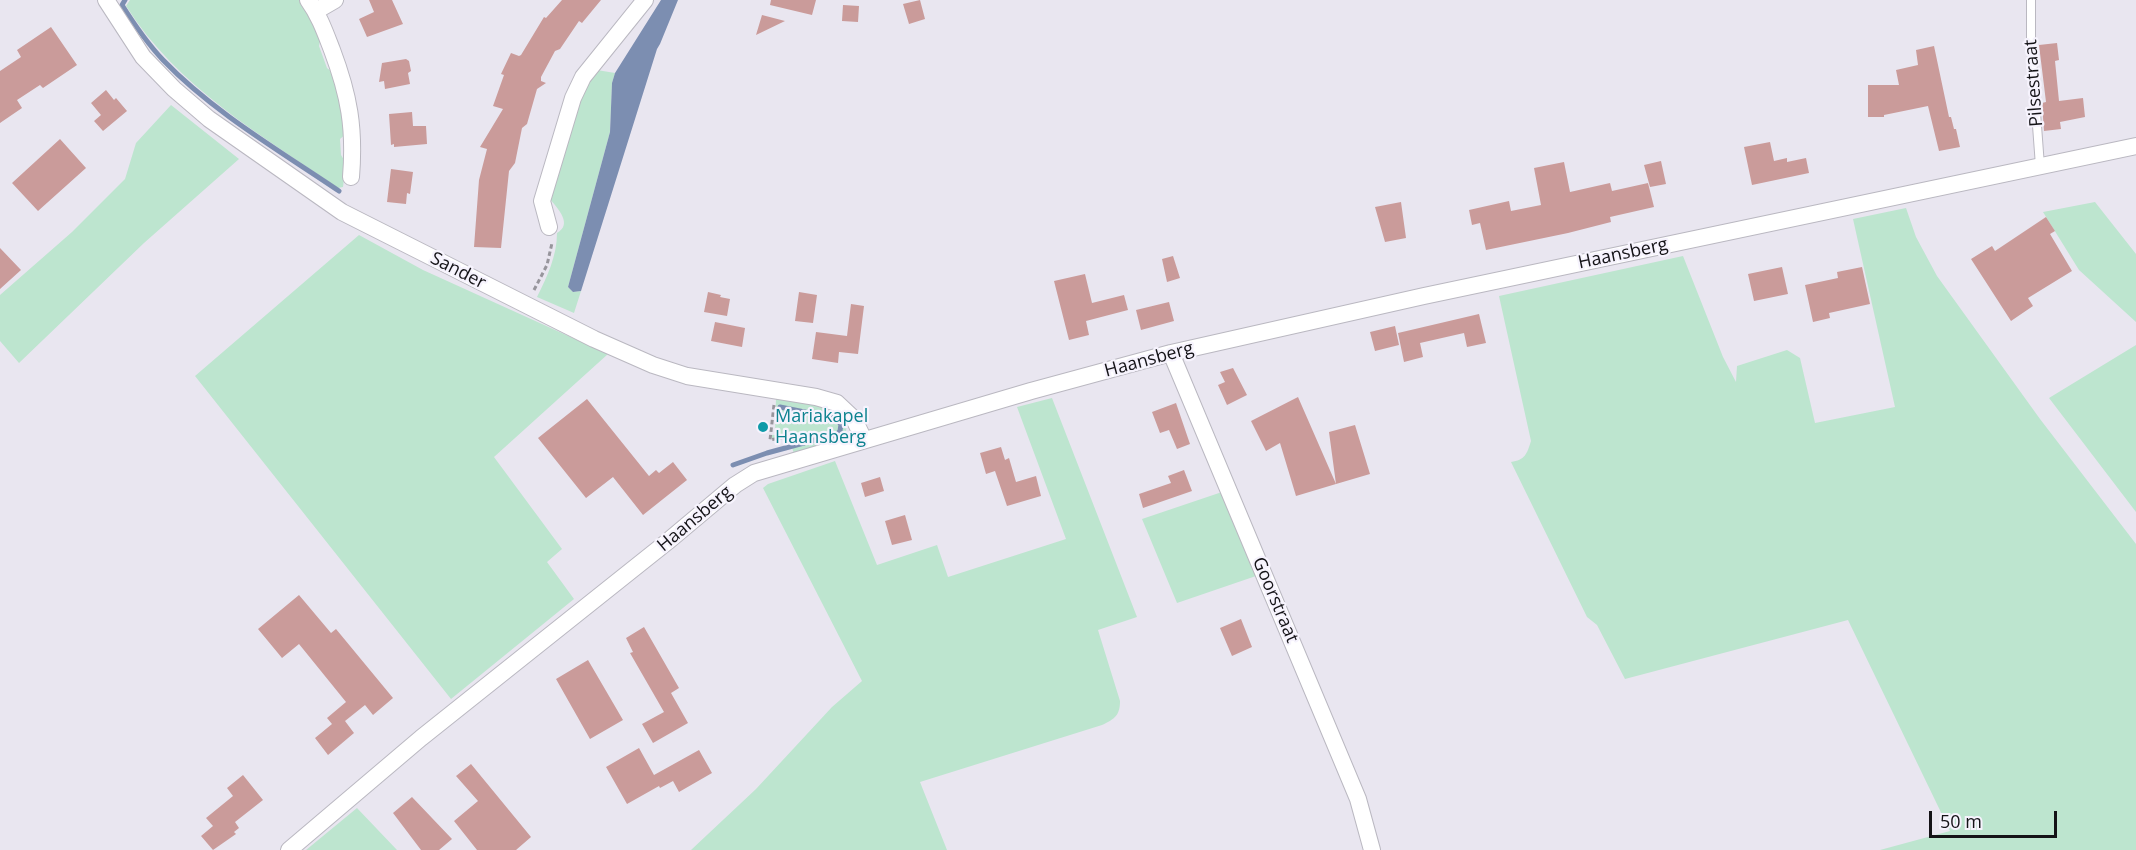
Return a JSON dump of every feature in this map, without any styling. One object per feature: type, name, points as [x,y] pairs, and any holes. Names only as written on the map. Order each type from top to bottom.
[{"type":"street","name":"Sander","points":[[106,0],[143,57],[174,89],[209,120],[342,212],[525,305],[652,365],[687,376],[816,397],[837,404],[855,419],[864,440]]},
{"type":"street","points":[[334,0],[312,6],[341,74],[350,104],[351,177]]},
{"type":"street","points":[[549,227],[542,201],[573,98],[583,77],[645,0]]},
{"type":"street","name":"Haansberg","points":[[289,850],[421,738],[735,485],[754,473],[1171,353],[1424,296],[2136,146]]},
{"type":"street","name":"Goorstraat","points":[[1171,353],[1358,799],[1372,850]]},
{"type":"lane","name":"Pilsestraat","points":[[2031,0],[2031,45],[2040,166]]},
{"type":"path","points":[[525,305],[551,253],[552,240],[549,227]]},
{"type":"path","points":[[776,391],[770,440],[786,437]]},
{"type":"green space","points":[[130,0],[300,0],[321,36],[319,46],[327,68],[336,75],[347,133],[340,139],[341,155],[346,163],[343,187],[338,188],[280,149],[195,85],[147,35],[126,6]]},
{"type":"green space","points":[[597,70],[615,73],[612,83],[610,132],[568,287],[573,292],[581,291],[574,313],[537,297],[553,258],[557,233],[564,225],[562,216],[550,199],[580,97]]},
{"type":"green space","points":[[171,105],[239,159],[144,243],[19,363],[0,341],[0,295],[72,232],[125,179],[136,143]]},
{"type":"green space","points":[[2095,202],[2136,254],[2136,322],[2079,270],[2043,212]]},
{"type":"green space","points":[[1906,208],[1916,237],[1937,276],[2040,419],[2136,544],[2136,850],[1880,850],[1950,831],[1848,620],[1625,679],[1597,625],[1587,617],[1511,462],[1525,456],[1531,441],[1499,296],[1683,256],[1723,357],[1736,382],[1737,366],[1787,350],[1800,358],[1815,423],[1895,407],[1853,219]]},
{"type":"green space","points":[[359,235],[423,270],[608,354],[494,457],[562,549],[547,562],[574,599],[451,699],[195,376]]},
{"type":"green space","points":[[2136,345],[2136,512],[2049,398]]},
{"type":"green space","points":[[776,398],[810,403],[834,411],[842,417],[846,426],[845,436],[794,454],[788,434],[772,438],[772,435],[775,435]]},
{"type":"green space","points":[[1052,398],[1137,617],[1098,630],[1120,701],[1116,716],[1102,725],[920,782],[947,850],[691,850],[756,789],[832,707],[862,681],[763,488],[768,484],[835,461],[877,565],[937,545],[948,577],[1066,539],[1017,407]]},
{"type":"green space","points":[[1222,492],[1256,576],[1177,603],[1142,519]]},
{"type":"green space","points":[[357,808],[397,850],[306,850]]},
{"type":"water","points":[[661,0],[678,0],[657,49],[581,291],[573,292],[568,287],[610,132],[612,83],[615,73]]},
{"type":"building","points":[[369,0],[392,0],[403,24],[367,37],[359,19],[374,12]]},
{"type":"building","points":[[562,0],[601,0],[582,23],[579,21],[560,49],[555,51],[541,77],[541,81],[546,83],[537,89],[527,124],[522,128],[515,163],[509,171],[501,248],[474,247],[479,180],[487,149],[480,147],[503,109],[493,106],[504,75],[501,74],[511,53],[521,55],[544,17],[546,18]]},
{"type":"building","points":[[771,0],[816,0],[812,15],[770,5]]},
{"type":"building","points":[[920,0],[925,19],[909,24],[903,4]]},
{"type":"building","points":[[843,5],[859,6],[858,22],[842,21]]},
{"type":"building","points":[[762,15],[785,21],[756,35]]},
{"type":"building","points":[[51,27],[77,65],[43,88],[40,85],[17,100],[22,108],[0,123],[0,71],[21,57],[17,50]]},
{"type":"building","points":[[2057,43],[2059,60],[2055,61],[2059,101],[2083,98],[2085,117],[2060,122],[2061,129],[2044,131],[2042,103],[2046,102],[2039,45]]},
{"type":"building","points":[[1934,46],[1949,117],[1956,129],[1960,147],[1939,151],[1928,106],[1884,115],[1884,117],[1868,117],[1868,85],[1899,85],[1896,70],[1918,65],[1916,50]]},
{"type":"building","points":[[406,59],[409,61],[411,71],[408,73],[410,84],[385,89],[384,81],[379,82],[382,63]]},
{"type":"building","points":[[106,90],[127,111],[103,131],[94,121],[101,115],[91,103]]},
{"type":"building","points":[[412,112],[413,126],[426,126],[427,144],[394,147],[394,144],[391,145],[389,114]]},
{"type":"building","points":[[60,139],[86,168],[38,211],[12,183]]},
{"type":"building","points":[[1770,142],[1774,161],[1787,158],[1787,162],[1806,158],[1809,173],[1752,185],[1744,147]]},
{"type":"building","points":[[1661,161],[1666,184],[1650,187],[1644,165]]},
{"type":"building","points":[[1564,162],[1570,192],[1610,183],[1612,191],[1648,183],[1654,207],[1610,217],[1611,222],[1486,250],[1480,223],[1472,225],[1469,210],[1509,201],[1511,211],[1541,205],[1534,168]]},
{"type":"building","points":[[391,169],[413,172],[406,204],[387,202]]},
{"type":"building","points":[[1401,202],[1406,238],[1385,242],[1375,207]]},
{"type":"building","points":[[2046,217],[2055,231],[2050,234],[2072,271],[2028,298],[2033,306],[2011,321],[1971,259],[1992,246],[1995,251]]},
{"type":"building","points":[[0,248],[21,270],[0,289]]},
{"type":"building","points":[[1173,256],[1180,278],[1167,282],[1162,259]]},
{"type":"building","points":[[1782,267],[1788,294],[1754,301],[1748,274]]},
{"type":"building","points":[[1862,267],[1870,304],[1829,313],[1830,318],[1813,322],[1805,285],[1838,278],[1837,272]]},
{"type":"building","points":[[1085,274],[1092,303],[1124,295],[1128,310],[1086,321],[1089,335],[1069,340],[1054,281]]},
{"type":"building","points":[[708,292],[730,299],[727,316],[704,312]]},
{"type":"building","points":[[799,292],[817,295],[813,323],[795,321]]},
{"type":"building","points":[[1169,302],[1174,321],[1141,330],[1136,310]]},
{"type":"building","points":[[851,304],[864,306],[858,354],[839,352],[838,363],[812,359],[816,332],[847,336]]},
{"type":"building","points":[[1479,314],[1486,343],[1467,347],[1464,333],[1420,343],[1423,357],[1404,362],[1398,333]]},
{"type":"building","points":[[715,322],[745,328],[742,347],[711,341]]},
{"type":"building","points":[[1395,326],[1399,345],[1375,351],[1370,332]]},
{"type":"building","points":[[1233,368],[1247,395],[1227,405],[1218,385],[1225,382],[1220,372]]},
{"type":"building","points":[[1298,397],[1336,484],[1296,496],[1280,443],[1266,451],[1251,421]]},
{"type":"building","points":[[587,399],[649,476],[656,470],[659,473],[673,462],[687,480],[643,515],[613,477],[586,498],[538,438]]},
{"type":"building","points":[[1176,403],[1190,444],[1177,449],[1169,430],[1160,433],[1152,412]]},
{"type":"building","points":[[1355,425],[1370,474],[1336,484],[1329,432]]},
{"type":"building","points":[[1001,447],[1005,460],[1009,458],[1016,482],[1036,476],[1041,496],[1007,506],[995,471],[986,474],[980,453]]},
{"type":"building","points":[[1184,470],[1192,491],[1143,508],[1139,494],[1171,483],[1168,476]]},
{"type":"building","points":[[880,477],[884,491],[865,497],[861,483]]},
{"type":"building","points":[[905,515],[912,540],[892,545],[885,521]]},
{"type":"building","points":[[299,595],[331,633],[336,629],[393,698],[373,715],[365,705],[345,721],[354,733],[328,755],[315,738],[332,724],[327,718],[346,702],[299,644],[282,658],[258,629]]},
{"type":"building","points":[[1241,619],[1252,647],[1232,656],[1220,628]]},
{"type":"building","points":[[644,627],[679,688],[671,693],[688,723],[653,743],[642,724],[664,712],[630,653],[633,652],[626,638]]},
{"type":"building","points":[[588,660],[623,720],[590,739],[556,679]]},
{"type":"building","points":[[639,748],[654,775],[699,750],[712,773],[679,792],[673,781],[627,804],[606,767]]},
{"type":"building","points":[[471,764],[531,837],[516,850],[477,850],[454,821],[478,801],[456,776]]},
{"type":"building","points":[[243,775],[263,800],[235,822],[239,828],[234,832],[236,834],[213,850],[201,836],[213,826],[206,818],[233,796],[227,788]]},
{"type":"building","points":[[412,797],[452,839],[439,850],[421,850],[393,813]]},
{"type":"waterway","points":[[125,0],[122,5],[141,33],[182,79],[225,114],[339,191]]},
{"type":"waterway","points":[[733,465],[837,434],[840,431],[841,424],[834,418],[780,407]]},
{"type":"place","name":"Mariakapel Haansberg","points":[[763,427]]}]
